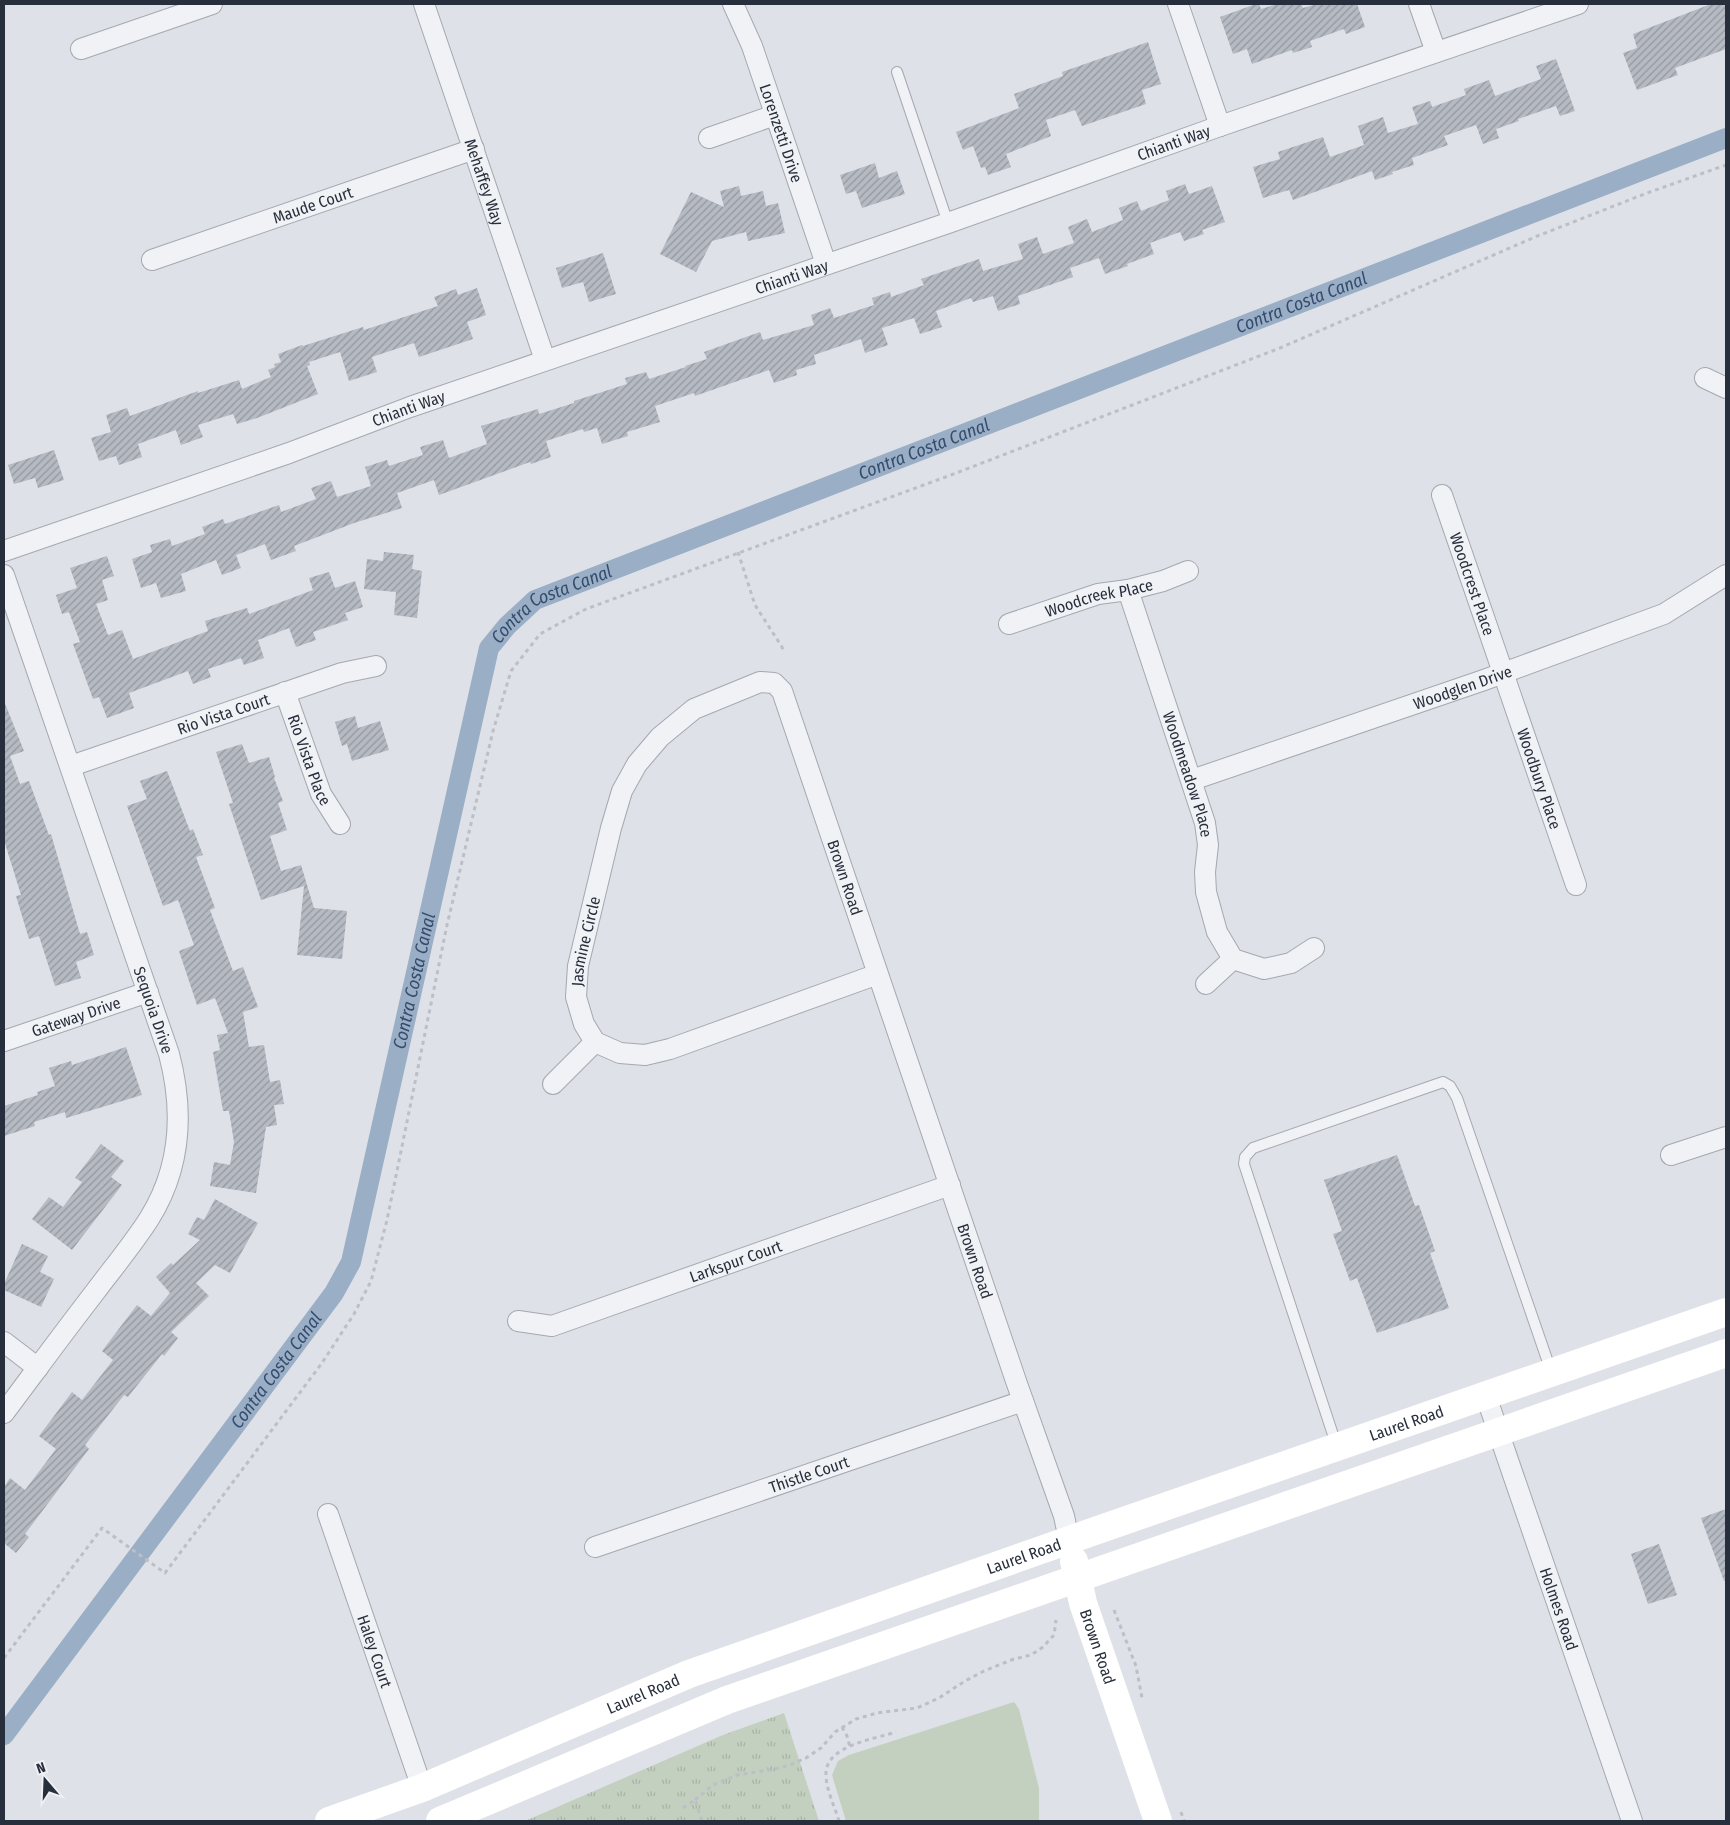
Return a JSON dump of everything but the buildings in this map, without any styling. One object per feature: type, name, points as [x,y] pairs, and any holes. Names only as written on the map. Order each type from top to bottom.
[{"type":"main road","name":"Laurel Road","points":[[329,1821],[422,1788],[689,1674],[1726,1312]]},
{"type":"main road","points":[[440,1821],[727,1700],[1726,1353]]},
{"type":"main road","name":"Brown Road","points":[[1069,1540],[1083,1602],[1158,1821]]},
{"type":"street","points":[[80,49],[212,4]]},
{"type":"street","name":"Mehaffey Way","points":[[424,4],[545,360]]},
{"type":"street","name":"Lorenzetti Drive","points":[[733,4],[752,46],[826,264]]},
{"type":"street","points":[[1178,4],[1220,126]]},
{"type":"street","points":[[1419,4],[1436,52]]},
{"type":"street","name":"Chianti Way","points":[[4,551],[289,453],[410,407],[545,360],[1578,4]]},
{"type":"street","points":[[709,138],[775,115]]},
{"type":"street","name":"Maude Court","points":[[152,260],[474,149]]},
{"type":"street","points":[[1705,378],[1726,388]]},
{"type":"street","name":"Woodcrest Place","points":[[1442,495],[1502,673]]},
{"type":"street","name":"Woodcreek Place","points":[[1009,624],[1098,594],[1128,590],[1163,581],[1188,571]]},
{"type":"street","name":"Sequoia Drive","points":[[4,575],[169,1054],[176,1079],[179,1105],[178,1129],[169,1176],[149,1219],[4,1413]]},
{"type":"street","name":"Woodglen Drive","points":[[1192,780],[1502,673],[1664,614],[1726,575]]},
{"type":"street","name":"Woodmeadow Place","points":[[1128,590],[1205,824],[1208,845],[1204,872],[1206,892],[1217,932],[1233,959]]},
{"type":"street","name":"Rio Vista Court","points":[[71,766],[342,673],[376,666]]},
{"type":"street","name":"Woodbury Place","points":[[1502,673],[1576,885]]},
{"type":"street","name":"Jasmine Circle","points":[[595,1042],[584,1024],[576,997],[578,966],[611,828],[622,791],[633,771],[660,737],[694,709],[760,682],[774,683],[782,691],[787,703]]},
{"type":"street","name":"Rio Vista Place","points":[[285,692],[321,794],[340,824]]},
{"type":"street","name":"Brown Road","points":[[787,703],[1064,1516],[1069,1540]]},
{"type":"street","points":[[1206,984],[1233,959],[1264,969],[1291,963],[1314,948]]},
{"type":"street","points":[[553,1084],[595,1042],[620,1053],[645,1055],[670,1049],[878,974]]},
{"type":"street","name":"Gateway Drive","points":[[4,1041],[148,992]]},
{"type":"street","points":[[1671,1154],[1726,1136]]},
{"type":"street","name":"Larkspur Court","points":[[518,1321],[552,1326],[950,1185]]},
{"type":"street","points":[[4,1342],[38,1368]]},
{"type":"street","name":"Holmes Road","points":[[1486,1396],[1632,1821]]},
{"type":"street","name":"Thistle Court","points":[[595,1547],[1023,1400]]},
{"type":"street","name":"Haley Court","points":[[328,1514],[422,1788]]},
{"type":"lane","points":[[897,72],[948,222]]},
{"type":"lane","points":[[1337,1448],[1244,1164],[1245,1157],[1253,1148],[1443,1082],[1450,1086],[1457,1098],[1552,1373]]},
{"type":"path","points":[[738,552],[755,606],[784,652]]},
{"type":"path","points":[[4,1658],[102,1528],[145,1559]]},
{"type":"path","points":[[1114,1610],[1136,1666],[1143,1702]]},
{"type":"path","points":[[683,1808],[712,1785],[737,1775],[775,1769],[806,1758],[821,1748],[842,1727],[856,1718],[877,1713],[917,1708],[939,1698],[984,1671],[1014,1659],[1031,1655],[1043,1647],[1054,1635],[1056,1620]]},
{"type":"path","points":[[842,1727],[850,1746]]},
{"type":"path","points":[[839,1821],[827,1782],[826,1771],[831,1760],[839,1751],[850,1746],[896,1732]]},
{"type":"path","points":[[695,1800],[702,1821]]},
{"type":"path","points":[[1178,1803],[1184,1821]]},
{"type":"green space","points":[[1014,1702],[1019,1709],[1039,1788],[1039,1821],[846,1821],[832,1775],[838,1761],[849,1755]]},
{"type":"green space","points":[[784,1713],[819,1821],[525,1821],[723,1735]]},
{"type":"waterway","name":"Contra Costa Canal","points":[[4,1735],[334,1293],[351,1262],[489,648],[507,626],[535,600],[1726,138]]}]
